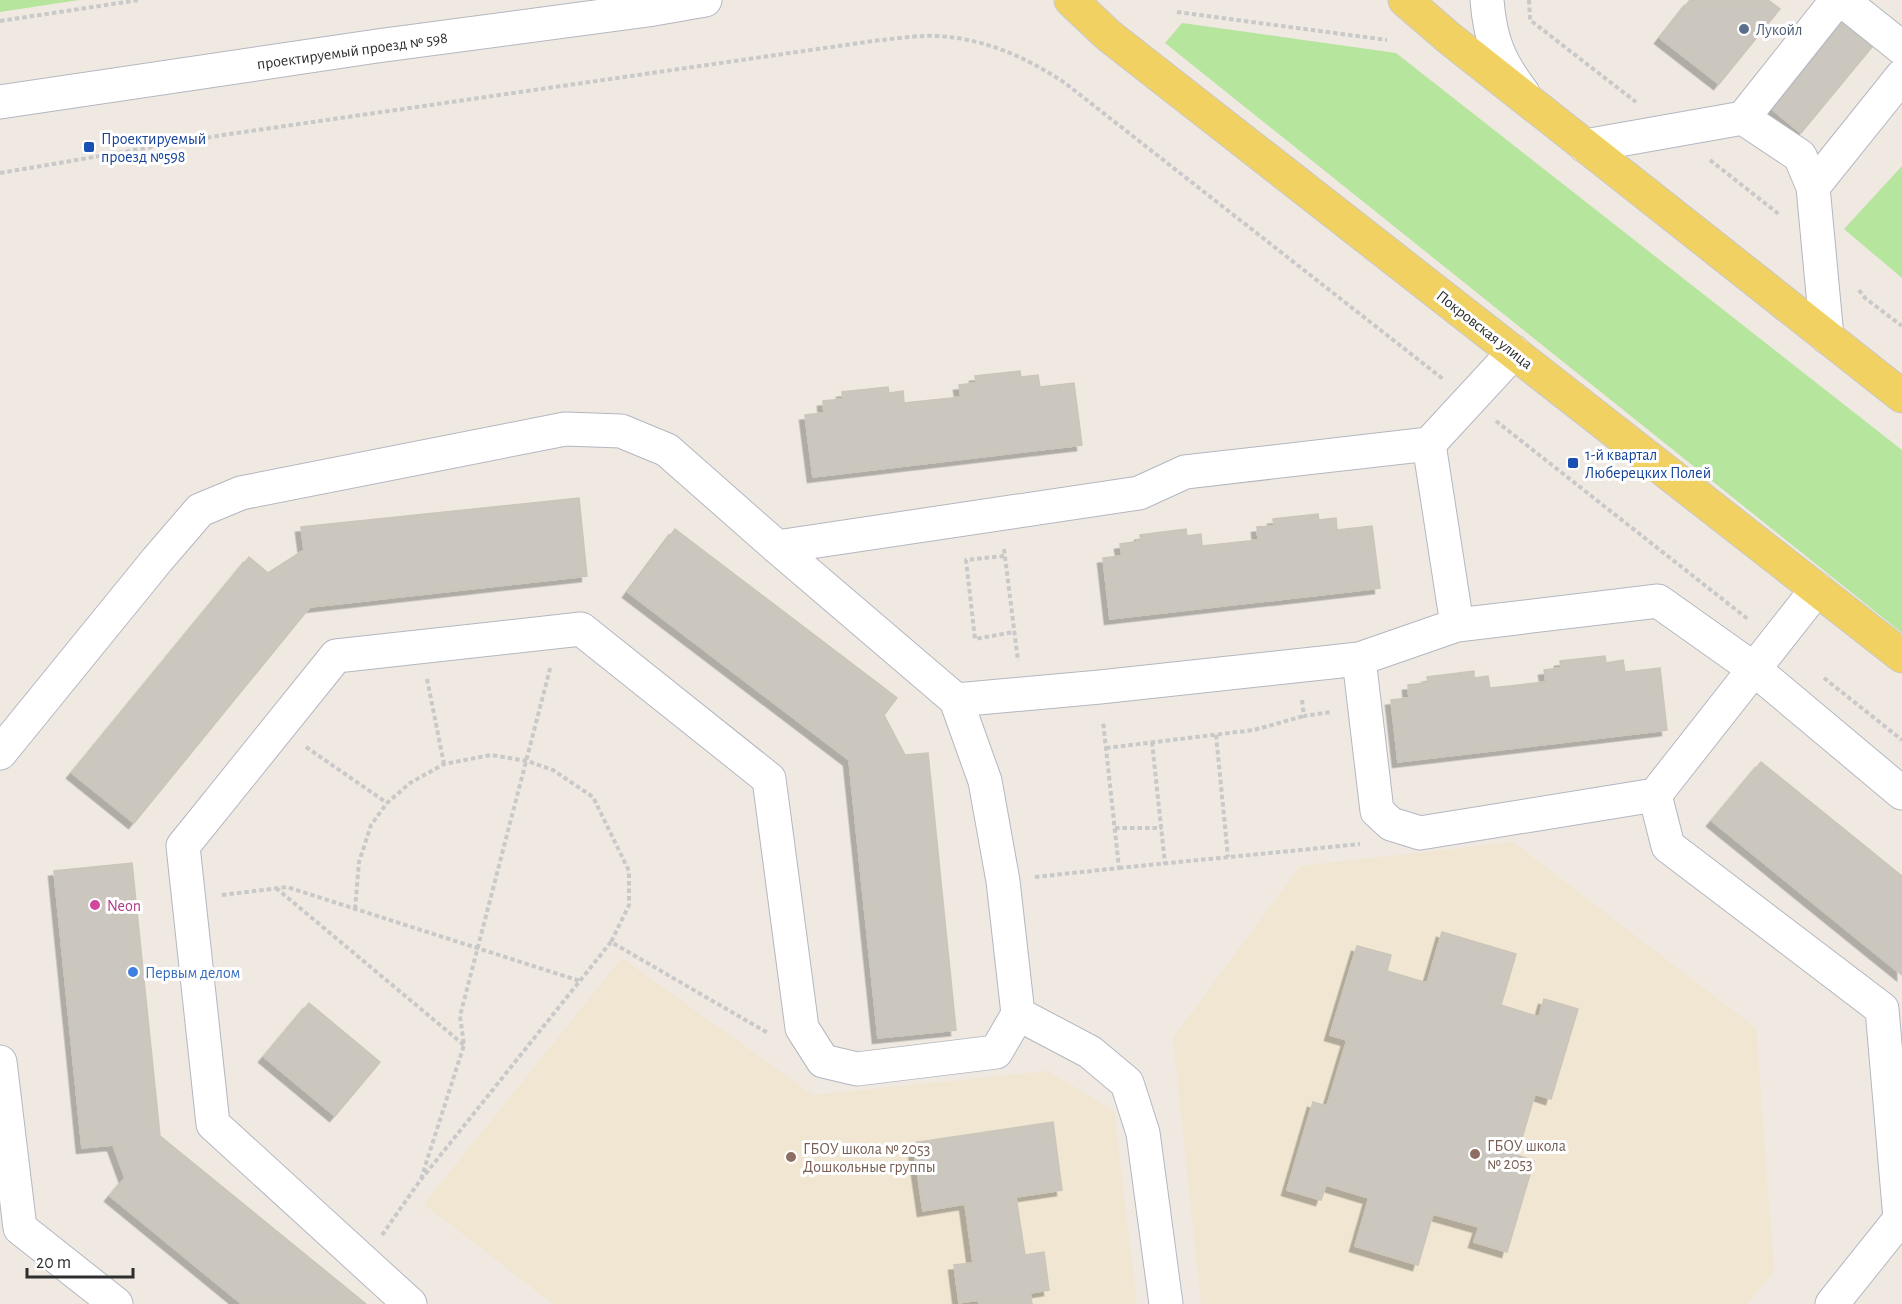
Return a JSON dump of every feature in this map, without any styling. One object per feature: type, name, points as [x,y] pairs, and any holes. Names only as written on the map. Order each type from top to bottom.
[{"type":"main road","name":"Покровская улица","points":[[1071,0],[1108,35],[1902,656]]},
{"type":"main road","points":[[1405,0],[1449,38],[1902,396]]},
{"type":"street","name":"проектируемый проезд № 598","points":[[0,102],[657,5],[705,0]]},
{"type":"street","points":[[1486,0],[1489,26],[1496,50],[1507,72],[1532,103]]},
{"type":"street","points":[[1586,146],[1743,118],[1837,0]]},
{"type":"street","points":[[1842,0],[1902,48]]},
{"type":"street","points":[[1813,187],[1902,76]]},
{"type":"street","points":[[1743,118],[1800,156],[1813,187],[1827,337]]},
{"type":"street","points":[[777,548],[1140,493],[1185,472],[1430,444],[1514,352]]},
{"type":"street","points":[[0,753],[200,510],[241,493],[565,429],[621,431],[667,450],[777,548],[956,700],[985,781],[1003,881],[1018,1014],[996,1052],[857,1069],[823,1061],[802,1028],[769,778],[581,628],[336,656],[183,846],[213,1124],[411,1304]]},
{"type":"street","points":[[1430,444],[1457,625]]},
{"type":"street","points":[[1359,659],[1377,811],[1391,824],[1420,833],[1655,795],[1817,589]]},
{"type":"street","points":[[956,700],[1359,659],[1457,625],[1658,601],[1754,669],[1902,793]]},
{"type":"street","points":[[1655,795],[1668,846],[1882,1009],[1899,1219],[1832,1304]]},
{"type":"street","points":[[1018,1014],[1090,1052],[1127,1083],[1143,1133],[1166,1304]]},
{"type":"street","points":[[0,1062],[20,1228],[116,1304]]},
{"type":"path","points":[[0,21],[139,0]]},
{"type":"path","points":[[1529,0],[1530,20]]},
{"type":"path","points":[[1177,12],[1387,40]]},
{"type":"path","points":[[0,173],[223,135],[873,41],[926,36],[964,39],[990,45],[1016,54],[1065,83],[1776,641]]},
{"type":"path","points":[[999,514],[1005,556],[1014,632],[975,639],[966,560],[1005,556]]},
{"type":"path","points":[[419,1182],[464,1045],[460,1016],[560,631]]},
{"type":"path","points":[[421,647],[444,764]]},
{"type":"path","points":[[1300,665],[1304,716]]},
{"type":"path","points":[[1822,677],[1902,740]]},
{"type":"path","points":[[1100,687],[1119,868]]},
{"type":"path","points":[[1106,748],[1254,730],[1304,716],[1365,708]]},
{"type":"path","points":[[278,728],[387,803]]},
{"type":"path","points":[[1216,735],[1228,857]]},
{"type":"path","points":[[1152,742],[1165,864]]},
{"type":"path","points":[[356,909],[359,862],[371,825],[387,803],[410,783],[444,764],[491,755],[527,761],[553,770],[593,797],[628,870],[629,905],[611,942],[419,1182],[363,1262]]},
{"type":"path","points":[[1115,828],[1162,828]]},
{"type":"path","points":[[1003,881],[1363,843]]},
{"type":"path","points":[[189,899],[287,887],[579,981]]},
{"type":"path","points":[[276,888],[464,1045]]},
{"type":"path","points":[[611,942],[773,1036]]},
{"type":"shaded area","name":"ГБОУ школа № 2053","points":[[1513,842],[1756,1028],[1774,1271],[1747,1304],[1201,1304],[1173,1038],[1300,866]]},
{"type":"shaded area","name":"ГБОУ школа № 2053 Дошкольные группы","points":[[622,958],[813,1095],[1048,1071],[1114,1111],[1137,1304],[553,1304],[424,1204]]},
{"type":"green space","points":[[0,0],[79,0],[0,12]]},
{"type":"green space","points":[[1182,23],[1396,53],[1902,450],[1902,633],[1165,43]]},
{"type":"green space","points":[[1902,166],[1902,278],[1844,229]]},
{"type":"building","points":[[1690,0],[1768,0],[1780,9],[1719,84],[1660,38]]},
{"type":"building","points":[[1846,18],[1876,42],[1801,133],[1772,109]]},
{"type":"building","points":[[1020,371],[1021,377],[1038,375],[1040,387],[1074,383],[1082,445],[813,477],[805,415],[824,413],[823,401],[843,399],[842,392],[888,387],[889,393],[903,391],[904,403],[961,397],[959,385],[976,383],[975,376]]},
{"type":"building","points":[[579,498],[587,576],[310,607],[134,823],[72,773],[249,557],[268,573],[304,550],[301,527]]},
{"type":"building","points":[[1318,514],[1319,520],[1336,518],[1337,530],[1372,526],[1380,588],[1110,619],[1103,558],[1122,556],[1120,544],[1141,541],[1140,535],[1186,529],[1187,536],[1201,534],[1202,546],[1258,540],[1257,527],[1274,526],[1273,519]]},
{"type":"building","points":[[675,529],[897,698],[884,715],[905,755],[928,753],[956,1030],[878,1038],[849,760],[628,592]]},
{"type":"building","points":[[1605,656],[1606,663],[1623,660],[1625,672],[1660,668],[1667,730],[1398,762],[1391,700],[1409,698],[1408,685],[1428,683],[1427,677],[1474,671],[1474,678],[1488,676],[1490,688],[1546,682],[1544,670],[1561,668],[1560,661]]},
{"type":"building","points":[[1761,762],[1902,876],[1902,975],[1712,821]]},
{"type":"building","points":[[132,863],[160,1136],[366,1304],[242,1304],[110,1196],[125,1178],[113,1145],[82,1148],[54,871]]},
{"type":"building","points":[[1442,932],[1516,954],[1501,1005],[1539,1017],[1544,999],[1578,1009],[1551,1099],[1535,1094],[1517,1155],[1534,1161],[1507,1252],[1474,1242],[1479,1227],[1433,1214],[1418,1265],[1355,1246],[1369,1198],[1326,1185],[1321,1200],[1287,1190],[1313,1102],[1327,1106],[1347,1040],[1330,1035],[1357,946],[1391,955],[1387,971],[1427,983]]},
{"type":"building","points":[[309,1003],[380,1062],[335,1116],[264,1057]]},
{"type":"building","points":[[1053,1122],[1062,1190],[1016,1197],[1025,1255],[1044,1252],[1049,1290],[1030,1293],[1032,1304],[979,1304],[978,1300],[959,1303],[954,1265],[973,1263],[965,1204],[923,1211],[913,1143]]},
{"type":"place","name":"Лукойл","points":[[1744,29]]},
{"type":"place","name":"Проектируемый проезд №598","points":[[89,147]]},
{"type":"place","name":"1-й квартал Люберецких Полей","points":[[1573,463]]},
{"type":"place","name":"Neon","points":[[95,905]]},
{"type":"place","name":"Первым делом","points":[[133,972]]},
{"type":"place","name":"ГБОУ школа № 2053","points":[[1475,1154]]},
{"type":"place","name":"ГБОУ школа № 2053 Дошкольные группы","points":[[791,1157]]}]
